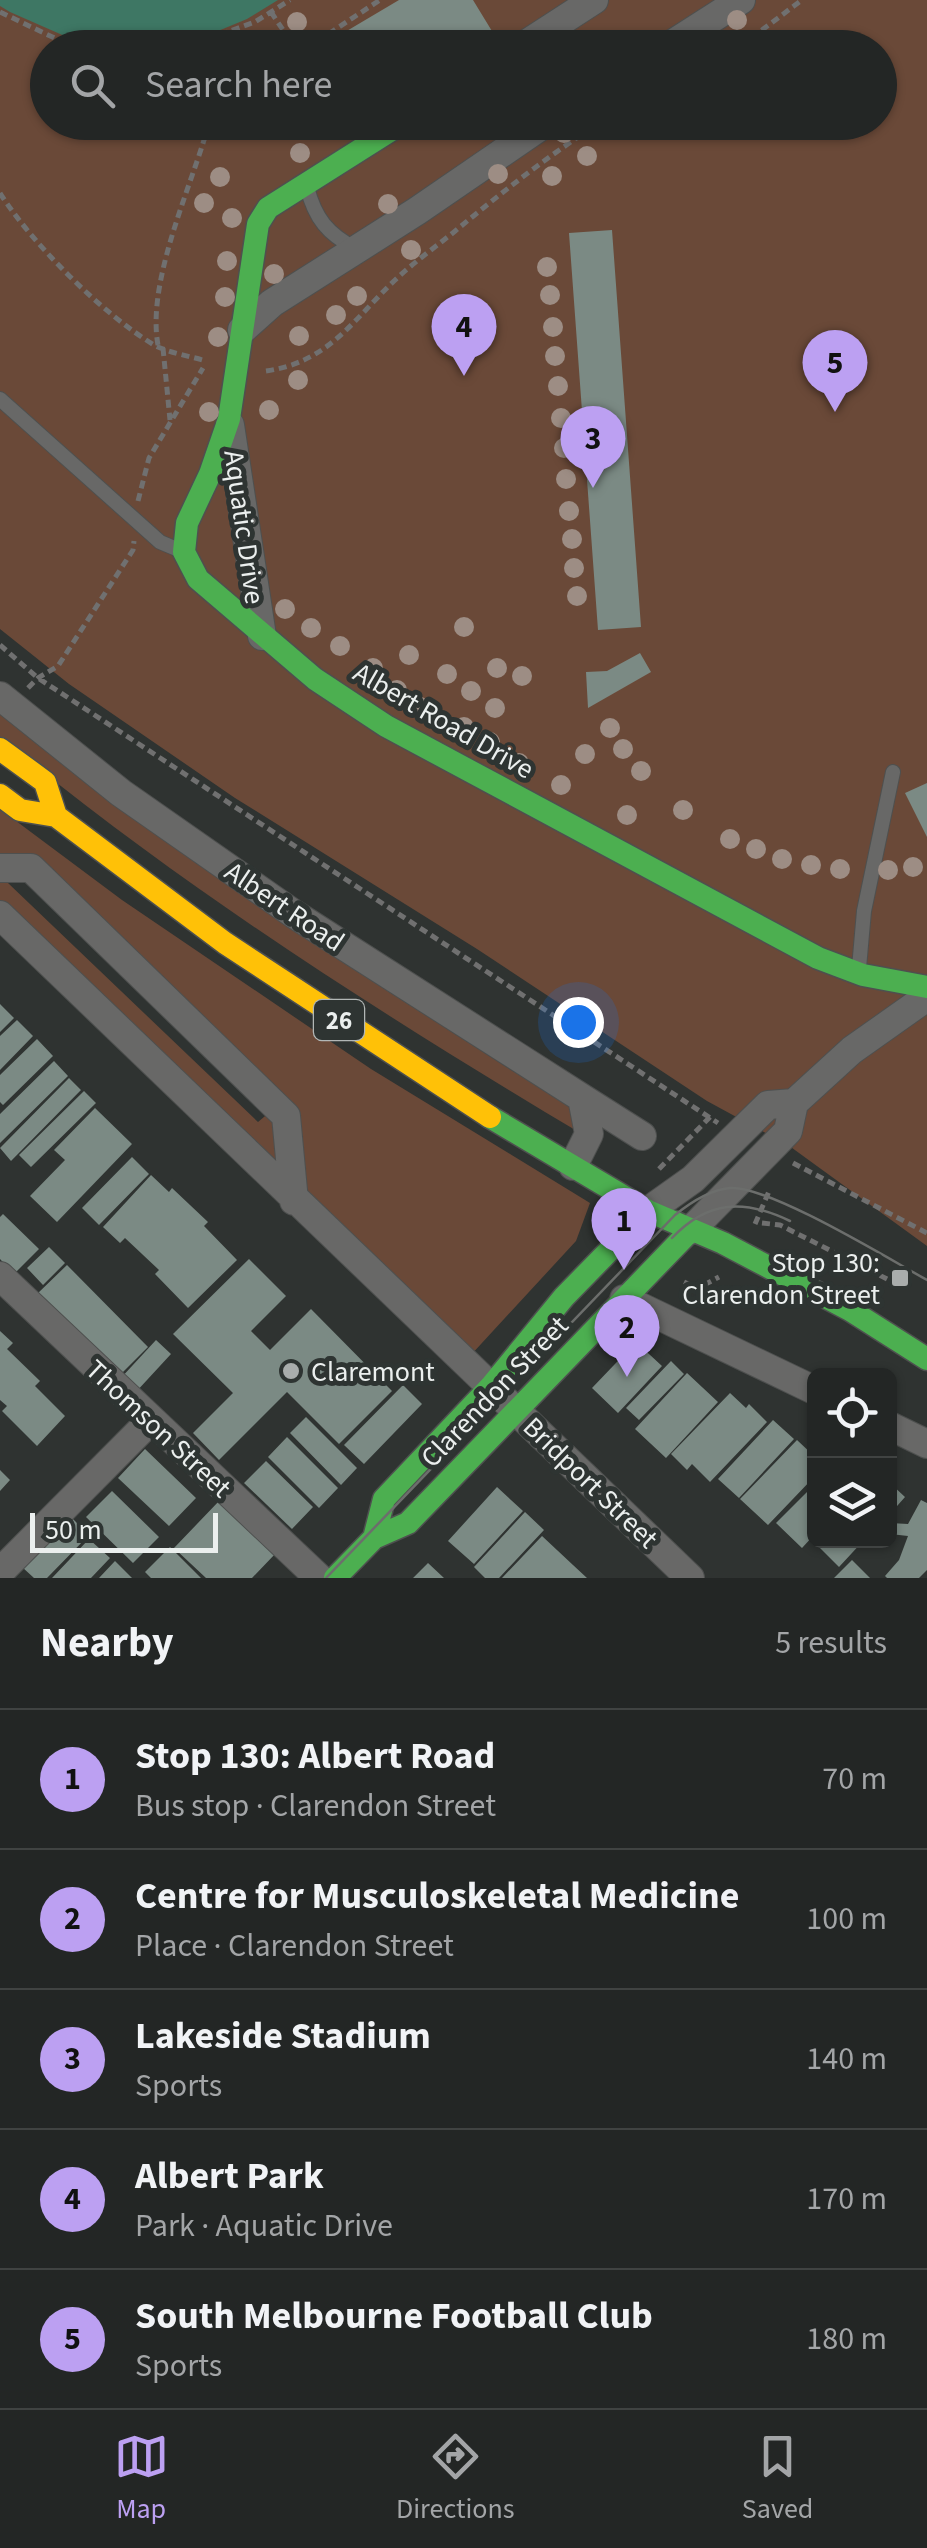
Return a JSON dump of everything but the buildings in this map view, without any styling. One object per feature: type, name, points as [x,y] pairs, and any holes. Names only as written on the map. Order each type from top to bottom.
[{"type":"main road","name":"Aquatic Drive","points":[[184,552],[187,523],[210,474],[228,419],[258,224],[268,208],[376,140]]},
{"type":"main road","name":"Albert Road Drive","points":[[184,552],[198,579],[262,636],[315,679],[386,726],[800,949],[858,974],[927,987]]},
{"type":"main road","name":"26","points":[[0,749],[45,782],[56,816]]},
{"type":"main road","name":"26","points":[[0,795],[20,810],[56,816],[194,921],[466,1103],[648,1211],[850,1310],[927,1359]]},
{"type":"main road","name":"Clarendon Street","points":[[374,1538],[384,1499],[492,1385],[564,1297],[648,1211]]},
{"type":"main road","name":"Clarendon Street","points":[[335,1578],[374,1538],[408,1524],[690,1230]]},
{"type":"street","points":[[548,30],[594,0]]},
{"type":"street","points":[[694,30],[741,0]]},
{"type":"street","points":[[242,330],[272,302],[357,250],[519,140]]},
{"type":"street","name":"Aquatic Drive","points":[[228,419],[262,636]]},
{"type":"street","name":"Albert Road","points":[[0,696],[121,792],[294,914],[642,1136]]},
{"type":"street","points":[[0,868],[31,868],[285,1115],[294,1201]]},
{"type":"street","points":[[0,915],[294,1201],[492,1385]]},
{"type":"street","points":[[690,1230],[788,1132],[794,1103],[852,1050],[927,997]]},
{"type":"street","points":[[574,1166],[589,1134],[582,1098]]},
{"type":"street","points":[[648,1211],[692,1179],[768,1105],[794,1103]]},
{"type":"street","name":"Thomson Street","points":[[0,1276],[319,1578]]},
{"type":"street","points":[[624,1299],[807,1387]]},
{"type":"street","name":"Bridport Street","points":[[492,1385],[690,1578]]},
{"type":"street","points":[[0,1572],[150,1421]]},
{"type":"street","points":[[897,1429],[927,1444]]},
{"type":"lane","points":[[306,186],[314,211],[325,228],[357,250]]},
{"type":"lane","name":"Albert Road Drive","points":[[0,400],[160,542],[184,552]]},
{"type":"lane","points":[[858,974],[864,912],[893,772]]},
{"type":"path","points":[[233,30],[255,22],[290,0]]},
{"type":"path","points":[[334,30],[380,0]]},
{"type":"path","points":[[762,30],[802,0]]},
{"type":"path","points":[[0,12],[38,30]]},
{"type":"path","points":[[271,12],[282,30]]},
{"type":"path","points":[[170,422],[154,323],[167,261],[204,140]]},
{"type":"path","points":[[0,193],[23,225],[66,270],[126,324],[160,348],[236,368],[269,371],[293,365],[320,351],[354,326],[394,281],[504,190],[573,140]]},
{"type":"path","points":[[0,646],[38,678],[738,1136]]},
{"type":"path","points":[[770,1151],[927,1233]]},
{"type":"path","points":[[754,1222],[780,1225],[893,1282]]},
{"type":"shaded area","points":[[0,0],[927,0],[927,1246],[788,1145],[707,1101],[477,949],[235,798],[69,684],[0,629]]},
{"type":"shaded area","points":[[0,0],[278,0],[220,30],[51,30],[0,6]]},
{"type":"shaded area","points":[[0,710],[335,957],[511,1070],[565,1099],[582,1134],[357,995],[139,845],[0,737]]},
{"type":"shaded area","points":[[0,809],[122,900],[371,1069],[590,1203],[576,1241],[470,1356],[304,1193],[294,1115],[151,973],[0,861]]},
{"type":"shaded area","points":[[0,873],[33,880],[8,883],[258,1122],[271,1111],[287,1179],[0,901]]},
{"type":"tram line","points":[[326,1578],[675,1215],[701,1197],[730,1188],[771,1198],[829,1225],[927,1280]]},
{"type":"tram line","points":[[672,1238],[699,1216],[727,1207],[757,1209],[790,1221]]},
{"type":"traffic: fast","points":[[376,140],[268,208],[258,224],[229,419],[187,523],[184,552],[198,579],[315,679],[386,726],[818,958],[863,975],[927,987]]},
{"type":"traffic: fast","points":[[490,1117],[648,1211],[723,1243],[850,1310],[927,1359]]},
{"type":"traffic: fast","points":[[374,1538],[384,1499],[492,1385],[564,1297],[648,1211]]},
{"type":"traffic: fast","points":[[335,1578],[374,1538],[408,1523],[691,1230]]},
{"type":"traffic: slow","points":[[0,749],[45,782],[56,816]]},
{"type":"traffic: slow","points":[[0,795],[20,810],[56,816],[225,943],[490,1117]]},
{"type":"place","name":"Albert Park","points":[[464,376]]},
{"type":"place","name":"South Melbourne Football Club","points":[[835,412]]},
{"type":"place","name":"Lakeside Stadium","points":[[593,488]]},
{"type":"place","name":"Stop 130: Albert Road","points":[[624,1270]]},
{"type":"place","name":"Stop 130: Clarendon Street","points":[[900,1278]]},
{"type":"place","name":"Claremont","points":[[291,1371]]},
{"type":"place","name":"Centre for Musculoskeletal Medicine","points":[[627,1377]]}]
